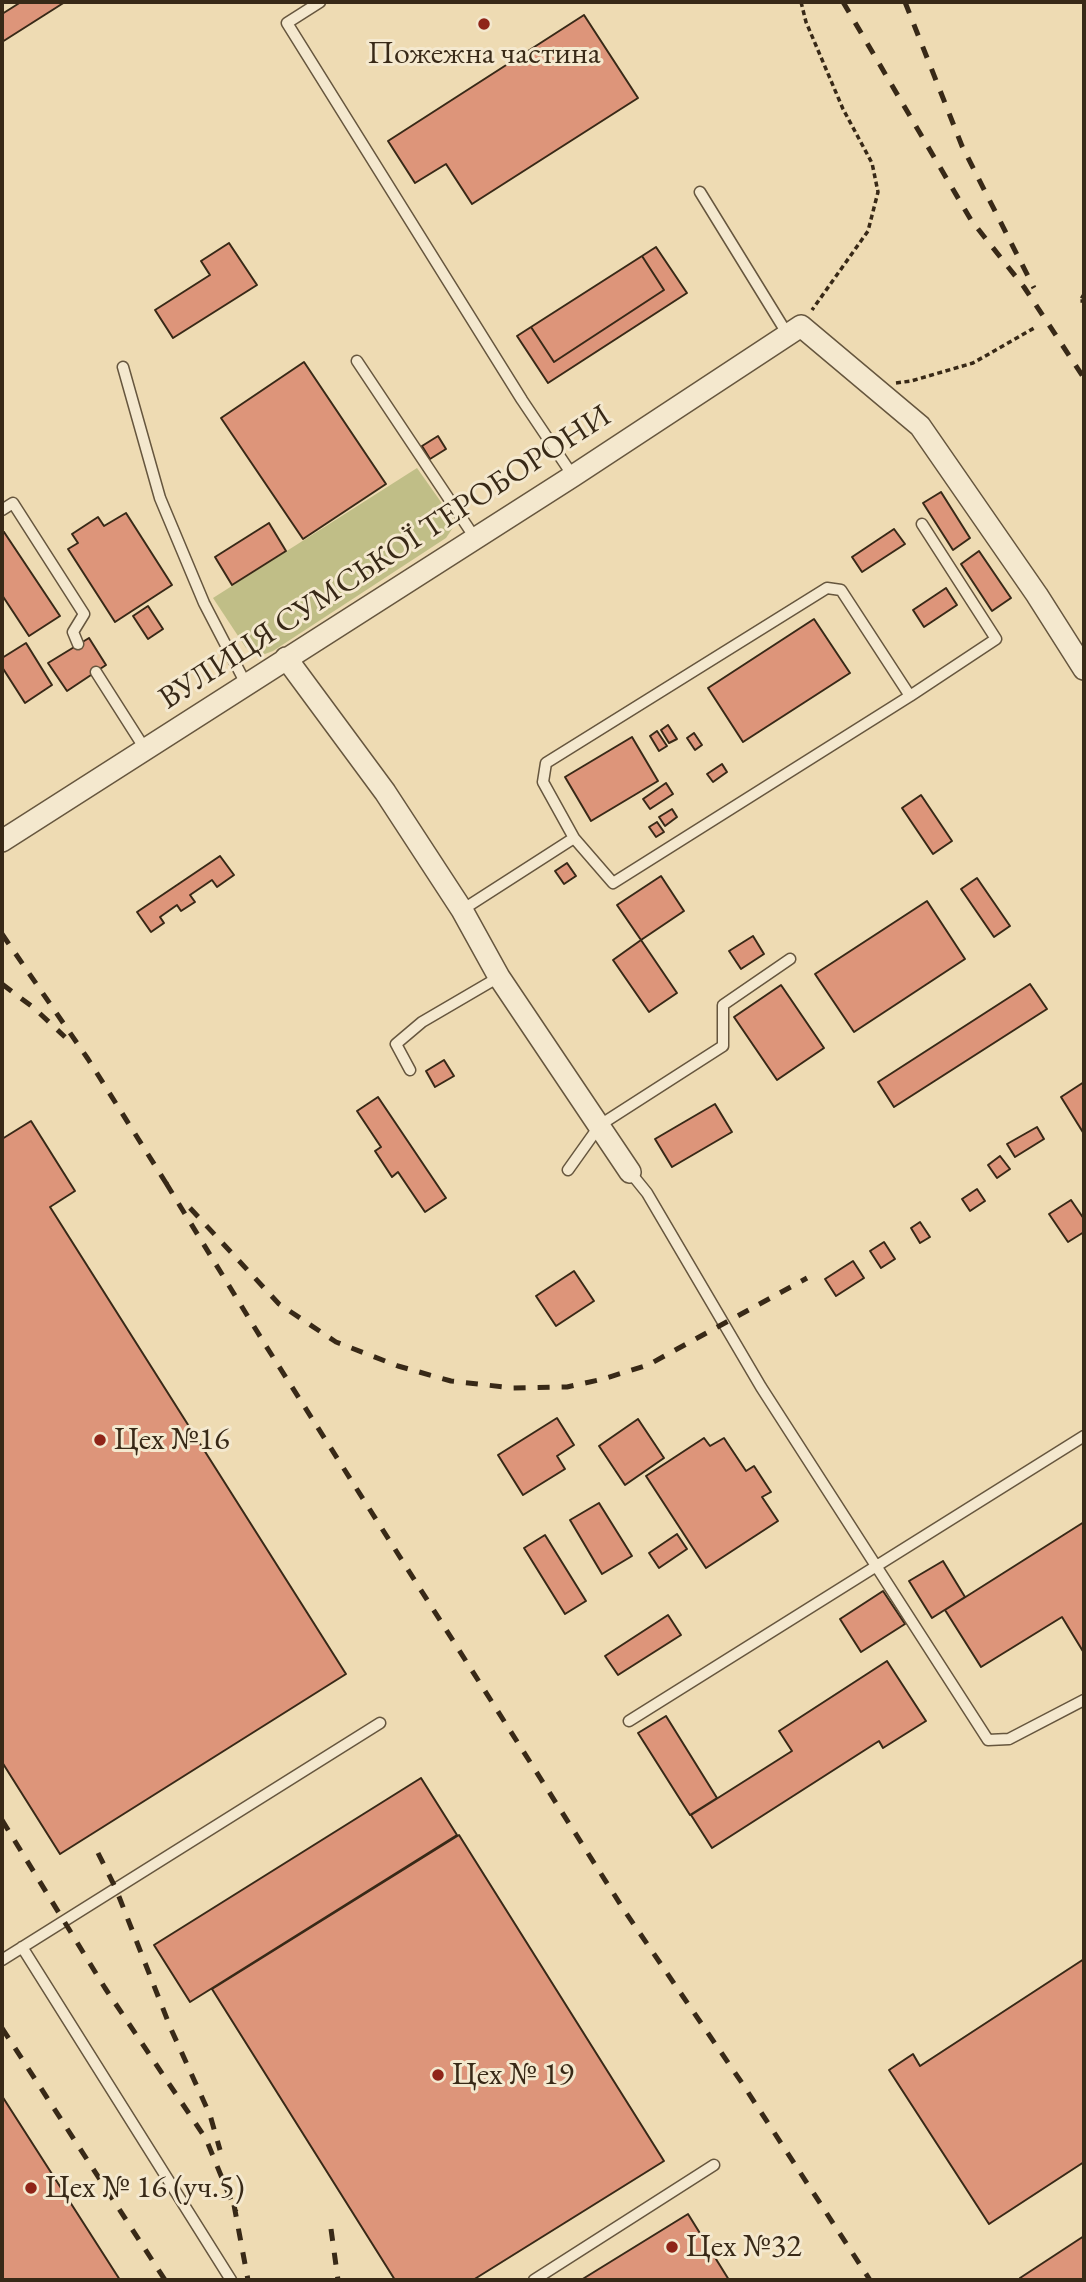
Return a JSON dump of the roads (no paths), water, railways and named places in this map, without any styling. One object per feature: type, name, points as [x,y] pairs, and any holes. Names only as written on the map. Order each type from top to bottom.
[{"type":"street","name":"ВУЛИЦЯ СУМСЬКОЇ ТЕРОБОРОНИ","points":[[3,836],[573,477],[794,330]]},
{"type":"street","points":[[794,330],[870,385],[920,426],[1037,595],[1084,669]]},
{"type":"street","points":[[286,658],[385,792],[462,910],[499,977],[630,1172]]},
{"type":"lane","points":[[320,2],[287,23],[522,400],[573,477]]},
{"type":"lane","points":[[700,192],[794,330]]},
{"type":"lane","points":[[357,361],[475,538]]},
{"type":"lane","points":[[123,367],[160,498],[204,603],[246,684]]},
{"type":"lane","points":[[2,510],[13,503],[84,614],[73,632],[78,644]]},
{"type":"lane","points":[[910,696],[841,590],[827,588],[546,763],[542,782],[574,838],[613,883],[910,696],[996,639],[922,524]]},
{"type":"lane","points":[[96,672],[145,749]]},
{"type":"lane","points":[[462,910],[574,838]]},
{"type":"lane","points":[[568,1170],[600,1125],[723,1046],[723,1005],[790,959]]},
{"type":"lane","points":[[410,1070],[396,1044],[422,1022],[499,977]]},
{"type":"lane","points":[[630,1172],[647,1193],[761,1387],[988,1740],[1009,1739],[1084,1700]]},
{"type":"lane","points":[[629,1721],[1084,1436]]},
{"type":"lane","points":[[2,1960],[380,1723]]},
{"type":"lane","points":[[22,1947],[231,2280]]},
{"type":"lane","points":[[534,2280],[714,2165]]},
{"type":"railway","points":[[843,2],[971,220],[1024,287],[1084,378]]},
{"type":"railway","points":[[905,2],[962,146],[1034,288]]},
{"type":"railway","points":[[2,934],[173,1190]]},
{"type":"railway","points":[[2,984],[34,1008],[65,1037]]},
{"type":"railway","points":[[166,1183],[266,1346],[624,1910],[742,2083],[870,2280]]},
{"type":"railway","points":[[190,1208],[279,1304],[336,1342],[398,1366],[451,1381],[513,1388],[567,1387],[603,1379],[648,1365],[807,1278]]},
{"type":"railway","points":[[2,1820],[105,1988],[206,2139],[236,2212]]},
{"type":"railway","points":[[98,1853],[116,1889],[171,2029],[210,2115],[220,2150]]},
{"type":"railway","points":[[2,2028],[165,2280]]},
{"type":"railway","points":[[234,2205],[248,2280]]},
{"type":"railway","points":[[331,2229],[338,2280]]},
{"type":"place","name":"Пожежна частина","points":[[484,24]]},
{"type":"place","name":"Цех №16","points":[[100,1440]]},
{"type":"place","name":"Цех № 19","points":[[438,2075]]},
{"type":"place","name":"Цех № 16 (уч.5)","points":[[31,2188]]},
{"type":"place","name":"Цех №32","points":[[672,2247]]}]
